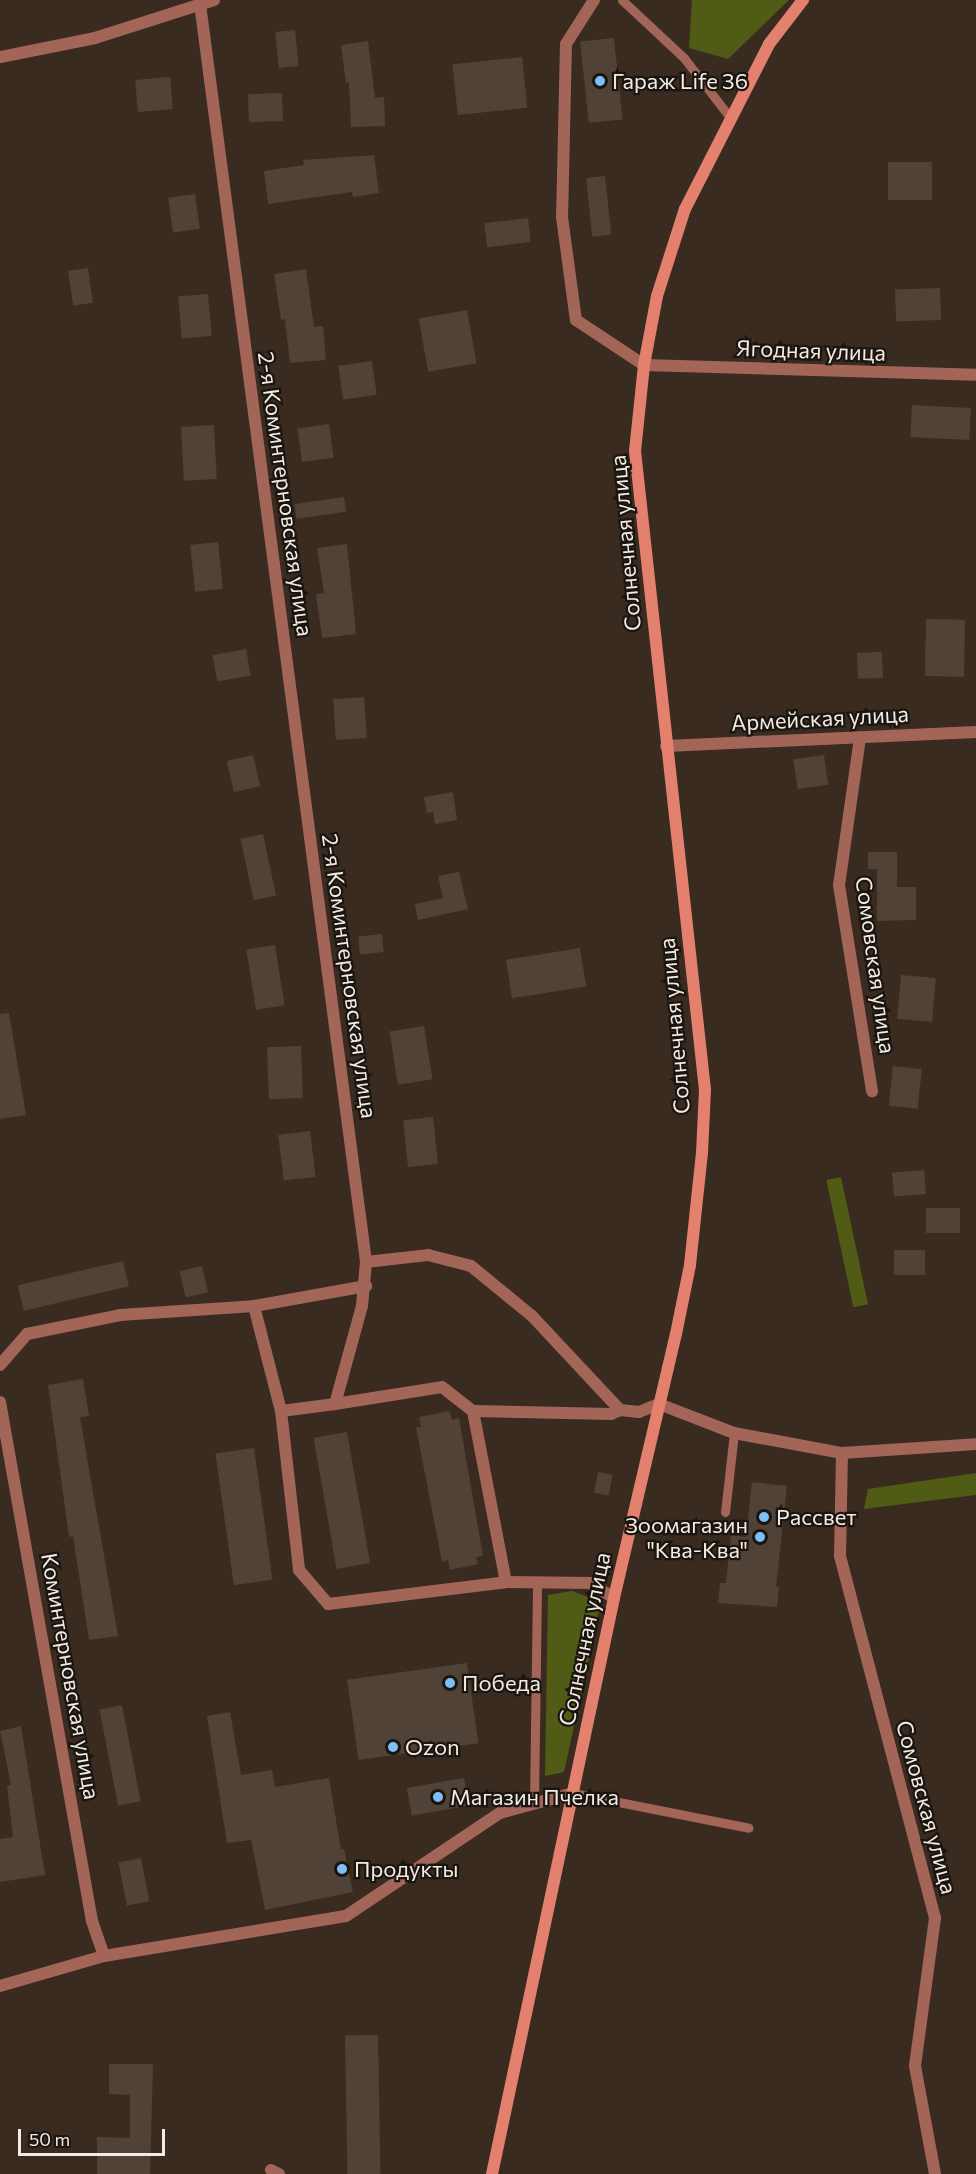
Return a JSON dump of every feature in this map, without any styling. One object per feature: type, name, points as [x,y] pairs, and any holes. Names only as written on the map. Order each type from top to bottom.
[{"type":"street","points":[[0,57],[95,38],[214,0]]},
{"type":"street","points":[[594,0],[566,44],[562,217],[576,320],[645,365]]},
{"type":"street","name":"Солнечная улица","points":[[492,2174],[614,1598],[690,1265],[705,1090],[635,451],[645,365],[657,296],[685,209],[729,116],[769,44],[803,0]]},
{"type":"street","name":"2-я Коминтерновская улица","points":[[200,4],[366,1262],[366,1286],[335,1404]]},
{"type":"street","name":"Ягодная улица","points":[[645,365],[976,375]]},
{"type":"street","name":"Армейская улица","points":[[666,746],[976,732]]},
{"type":"street","name":"Сомовская улица","points":[[860,738],[839,885],[872,1091]]},
{"type":"street","points":[[366,1262],[428,1254],[471,1266],[532,1316],[620,1410]]},
{"type":"street","points":[[0,1365],[27,1334],[120,1315],[254,1306],[366,1286]]},
{"type":"street","points":[[254,1306],[281,1411],[299,1570],[328,1604],[507,1582],[537,1581],[590,1583],[614,1598]]},
{"type":"street","points":[[281,1411],[442,1387],[473,1411],[611,1414],[620,1410],[639,1413],[659,1404],[734,1433],[842,1453],[976,1444]]},
{"type":"street","name":"Коминтерновская улица","points":[[0,1402],[92,1921],[104,1956]]},
{"type":"street","points":[[473,1411],[507,1582]]},
{"type":"street","name":"Сомовская улица","points":[[842,1453],[840,1556],[935,1918],[915,2066],[935,2174]]},
{"type":"street","points":[[0,1986],[104,1956],[346,1916],[500,1813],[573,1793]]},
{"type":"lane","points":[[622,0],[684,58],[729,116]]},
{"type":"lane","points":[[725,1512],[734,1433]]},
{"type":"lane","points":[[534,1803],[537,1581]]},
{"type":"lane","points":[[573,1793],[749,1828]]},
{"type":"green space","points":[[692,0],[789,0],[728,59],[689,48]]},
{"type":"green space","points":[[841,1177],[868,1304],[853,1307],[826,1180]]},
{"type":"green space","points":[[976,1473],[976,1495],[864,1509],[868,1489]]},
{"type":"green space","points":[[572,1591],[601,1602],[564,1772],[545,1776],[548,1595]]},
{"type":"building","points":[[295,30],[299,66],[279,68],[275,32]]},
{"type":"building","points":[[614,38],[623,120],[589,123],[580,42]]},
{"type":"building","points":[[368,41],[375,98],[384,97],[385,126],[351,127],[349,82],[346,83],[341,45]]},
{"type":"building","points":[[522,57],[527,108],[458,115],[452,64]]},
{"type":"building","points":[[170,77],[173,109],[138,112],[135,80]]},
{"type":"building","points":[[282,93],[283,121],[249,122],[248,94]]},
{"type":"building","points":[[374,155],[379,193],[353,197],[352,192],[268,204],[264,171],[304,165],[303,160]]},
{"type":"building","points":[[888,162],[932,162],[932,200],[888,200]]},
{"type":"building","points":[[605,176],[611,235],[592,237],[586,178]]},
{"type":"building","points":[[195,194],[200,229],[173,232],[168,198]]},
{"type":"building","points":[[528,218],[531,242],[487,247],[484,223]]},
{"type":"building","points":[[88,268],[93,303],[73,305],[68,271]]},
{"type":"building","points":[[306,269],[314,327],[323,326],[326,360],[290,363],[285,319],[281,320],[274,274]]},
{"type":"building","points":[[940,288],[941,320],[896,322],[895,290]]},
{"type":"building","points":[[208,294],[212,336],[182,338],[178,297]]},
{"type":"building","points":[[467,310],[476,363],[428,372],[419,319]]},
{"type":"building","points":[[372,361],[377,395],[343,399],[338,366]]},
{"type":"building","points":[[912,405],[971,408],[969,440],[910,437]]},
{"type":"building","points":[[329,424],[334,458],[302,462],[297,428]]},
{"type":"building","points":[[214,425],[217,479],[184,481],[181,427]]},
{"type":"building","points":[[344,497],[346,512],[297,519],[294,504]]},
{"type":"building","points":[[218,542],[223,589],[195,592],[190,545]]},
{"type":"building","points":[[347,544],[356,634],[322,638],[316,594],[324,593],[317,548]]},
{"type":"building","points":[[926,619],[965,620],[964,677],[925,676]]},
{"type":"building","points":[[246,649],[251,676],[217,681],[213,655]]},
{"type":"building","points":[[882,652],[883,678],[858,679],[857,653]]},
{"type":"building","points":[[364,697],[367,738],[336,740],[333,699]]},
{"type":"building","points":[[253,755],[260,786],[234,792],[227,761]]},
{"type":"building","points":[[824,755],[828,785],[797,789],[793,759]]},
{"type":"building","points":[[453,792],[457,820],[435,824],[433,812],[427,813],[424,797]]},
{"type":"building","points":[[263,834],[276,896],[254,900],[241,839]]},
{"type":"building","points":[[868,852],[897,852],[897,887],[916,887],[916,920],[877,921],[877,869],[868,869]]},
{"type":"building","points":[[459,872],[468,909],[418,920],[415,904],[443,898],[438,876]]},
{"type":"building","points":[[382,934],[384,952],[360,954],[358,937]]},
{"type":"building","points":[[275,945],[285,1005],[256,1010],[246,950]]},
{"type":"building","points":[[580,948],[586,987],[512,998],[506,960]]},
{"type":"building","points":[[901,975],[936,978],[932,1022],[897,1019]]},
{"type":"building","points":[[9,1013],[26,1115],[0,1119],[0,1014]]},
{"type":"building","points":[[424,1026],[432,1079],[398,1085],[389,1031]]},
{"type":"building","points":[[301,1046],[303,1098],[269,1099],[267,1047]]},
{"type":"building","points":[[893,1066],[922,1069],[918,1109],[889,1106]]},
{"type":"building","points":[[433,1117],[438,1164],[408,1167],[403,1120]]},
{"type":"building","points":[[310,1131],[316,1177],[284,1181],[278,1135]]},
{"type":"building","points":[[924,1170],[926,1194],[894,1197],[892,1173]]},
{"type":"building","points":[[926,1208],[960,1208],[960,1233],[926,1233]]},
{"type":"building","points":[[894,1250],[925,1250],[925,1275],[894,1275]]},
{"type":"building","points":[[123,1261],[129,1286],[24,1311],[18,1285]]},
{"type":"building","points":[[202,1266],[208,1292],[186,1297],[180,1271]]},
{"type":"building","points":[[83,1379],[89,1416],[80,1417],[118,1636],[89,1640],[73,1536],[69,1537],[48,1385]]},
{"type":"building","points":[[450,1411],[452,1420],[459,1418],[483,1556],[476,1557],[478,1564],[450,1570],[448,1560],[442,1562],[416,1427],[421,1427],[419,1417]]},
{"type":"building","points":[[347,1432],[370,1563],[337,1569],[314,1438]]},
{"type":"building","points":[[254,1448],[273,1580],[234,1585],[215,1453]]},
{"type":"building","points":[[598,1472],[613,1475],[609,1495],[594,1493]]},
{"type":"building","points":[[752,1482],[787,1486],[776,1587],[779,1587],[777,1607],[718,1603],[720,1583],[726,1583],[731,1535],[746,1537]]},
{"type":"building","points":[[467,1663],[478,1743],[358,1760],[347,1680]]},
{"type":"building","points":[[122,1705],[141,1801],[118,1806],[99,1709]]},
{"type":"building","points":[[230,1712],[241,1775],[272,1770],[275,1787],[329,1778],[341,1850],[344,1849],[353,1892],[265,1910],[251,1840],[227,1843],[207,1716]]},
{"type":"building","points":[[21,1726],[45,1875],[0,1882],[0,1839],[13,1837],[7,1786],[11,1785],[0,1731]]},
{"type":"building","name":"Магазин Пчелка","points":[[464,1778],[469,1806],[412,1816],[407,1788]]},
{"type":"building","points":[[141,1858],[149,1901],[127,1906],[118,1862]]},
{"type":"building","points":[[378,2035],[380,2174],[347,2174],[345,2036]]},
{"type":"building","points":[[109,2064],[153,2064],[150,2174],[97,2174],[97,2137],[130,2138],[130,2095],[109,2094]]},
{"type":"place","name":"Гараж Life 36","points":[[600,81]]},
{"type":"place","name":"Рассвет","points":[[764,1517]]},
{"type":"place","name":"Зоомагазин \"Ква-Ква\"","points":[[760,1537]]},
{"type":"place","name":"Победа","points":[[450,1683]]},
{"type":"place","name":"Ozon","points":[[393,1747]]},
{"type":"place","name":"Магазин Пчелка","points":[[438,1797]]},
{"type":"place","name":"Продукты","points":[[342,1869]]}]
